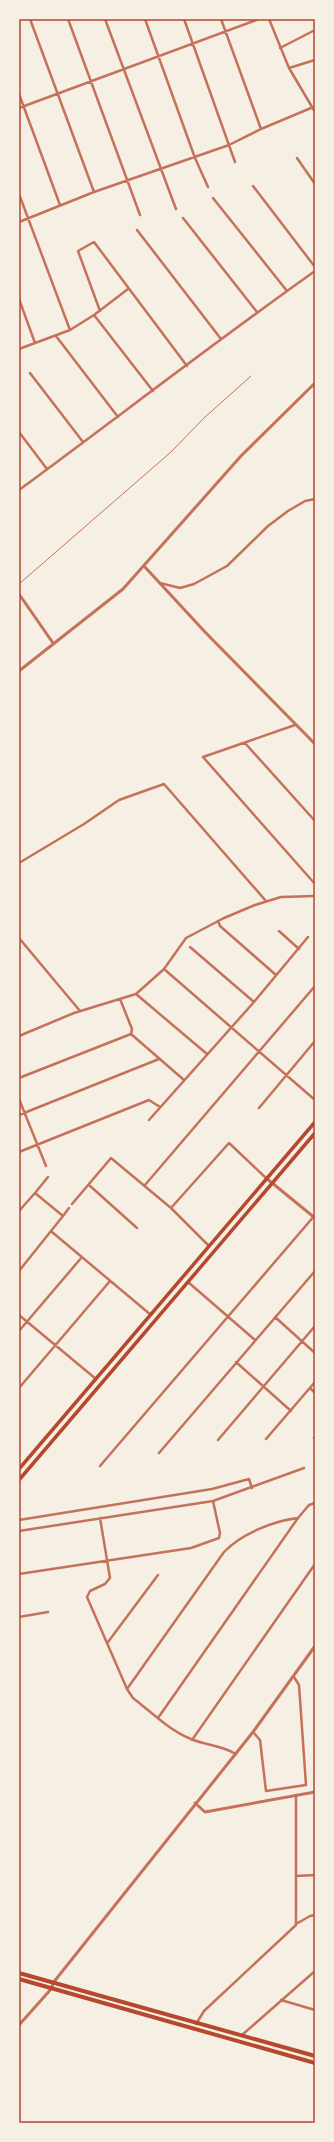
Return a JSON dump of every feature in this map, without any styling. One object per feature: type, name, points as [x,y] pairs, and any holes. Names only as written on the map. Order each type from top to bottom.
[{"type":"highway","points":[[19,1973],[196,2024],[315,2056]]},
{"type":"highway","points":[[19,1979],[315,2063]]},
{"type":"main road","points":[[19,1469],[152,1315],[266,1178],[301,1140],[315,1122]]},
{"type":"main road","points":[[19,1480],[315,1133]]},
{"type":"main road","points":[[301,1140],[306,1144]]},
{"type":"main road","points":[[143,1324],[149,1328]]},
{"type":"street","points":[[30,19],[94,192]]},
{"type":"street","points":[[68,19],[140,215]]},
{"type":"street","points":[[105,19],[176,209]]},
{"type":"street","points":[[145,19],[195,158],[208,188]]},
{"type":"street","points":[[184,19],[236,162]]},
{"type":"street","points":[[221,19],[261,129]]},
{"type":"street","points":[[19,108],[259,19]]},
{"type":"street","points":[[269,19],[289,68],[311,108],[315,112]]},
{"type":"street","points":[[280,48],[315,30]]},
{"type":"street","points":[[289,68],[315,60]]},
{"type":"street","points":[[19,94],[60,205]]},
{"type":"street","points":[[19,222],[94,192],[229,145],[261,129],[311,108]]},
{"type":"street","points":[[297,158],[315,184]]},
{"type":"street","points":[[253,186],[315,267]]},
{"type":"street","points":[[19,194],[70,330]]},
{"type":"street","points":[[214,198],[287,291]]},
{"type":"street","points":[[183,218],[257,312]]},
{"type":"street","points":[[137,230],[221,340]]},
{"type":"street","points":[[100,311],[78,252],[94,242],[187,366]]},
{"type":"street","points":[[19,490],[187,366],[257,312],[315,271]]},
{"type":"street","points":[[19,349],[70,330],[100,311],[128,289]]},
{"type":"street","points":[[19,299],[35,343]]},
{"type":"street","points":[[94,315],[153,391]]},
{"type":"street","points":[[56,336],[118,417]]},
{"type":"street","points":[[30,373],[83,442]]},
{"type":"street","points":[[19,671],[123,589],[241,456],[315,383]]},
{"type":"street","points":[[19,432],[47,469]]},
{"type":"street","points":[[160,584],[180,588],[194,584],[214,574],[227,566],[268,526],[288,511],[305,501],[315,499]]},
{"type":"street","points":[[144,566],[295,725],[315,744]]},
{"type":"street","points":[[19,594],[53,643]]},
{"type":"street","points":[[295,725],[203,757],[315,884]]},
{"type":"street","points":[[245,743],[315,821]]},
{"type":"street","points":[[19,863],[84,824],[119,800],[164,784],[266,902]]},
{"type":"street","points":[[19,1036],[80,1011],[136,994],[164,969],[186,938],[218,921],[281,897],[315,896]]},
{"type":"street","points":[[218,921],[220,926],[276,975]]},
{"type":"street","points":[[279,931],[299,949]]},
{"type":"street","points":[[19,938],[80,1011]]},
{"type":"street","points":[[149,1120],[254,1002],[308,938]]},
{"type":"street","points":[[190,947],[254,1002]]},
{"type":"street","points":[[164,969],[285,1076],[315,1100]]},
{"type":"street","points":[[145,1186],[315,986]]},
{"type":"street","points":[[136,994],[207,1054]]},
{"type":"street","points":[[120,999],[132,1029],[131,1034]]},
{"type":"street","points":[[131,1034],[184,1080]]},
{"type":"street","points":[[19,1078],[131,1034]]},
{"type":"street","points":[[259,1108],[315,1041]]},
{"type":"street","points":[[19,1115],[159,1059]]},
{"type":"street","points":[[19,1098],[46,1166]]},
{"type":"street","points":[[19,1152],[150,1100],[160,1107]]},
{"type":"street","points":[[100,1466],[314,1216],[266,1178],[229,1143],[171,1208]]},
{"type":"street","points":[[72,1204],[111,1158],[171,1208],[209,1246]]},
{"type":"street","points":[[19,1211],[48,1177]]},
{"type":"street","points":[[89,1185],[137,1228]]},
{"type":"street","points":[[35,1192],[63,1216]]},
{"type":"street","points":[[19,1271],[52,1232],[69,1208]]},
{"type":"street","points":[[52,1232],[152,1315]]},
{"type":"street","points":[[19,1331],[82,1257]]},
{"type":"street","points":[[159,1452],[315,1270]]},
{"type":"street","points":[[19,1388],[110,1280]]},
{"type":"street","points":[[187,1282],[255,1340]]},
{"type":"street","points":[[19,1315],[96,1379]]},
{"type":"street","points":[[275,1317],[315,1353]]},
{"type":"street","points":[[218,1440],[315,1326]]},
{"type":"street","points":[[236,1362],[291,1411]]},
{"type":"street","points":[[266,1439],[315,1382]]},
{"type":"street","points":[[310,1388],[315,1393]]},
{"type":"street","points":[[19,1532],[212,1501],[252,1488],[304,1468]]},
{"type":"street","points":[[19,1520],[212,1489],[248,1479],[252,1488]]},
{"type":"street","points":[[19,1574],[191,1548],[219,1538],[220,1533],[212,1501]]},
{"type":"street","points":[[158,1718],[304,1509],[315,1504]]},
{"type":"street","points":[[100,1518],[110,1578],[108,1581],[90,1591],[87,1597],[132,1698],[158,1718],[192,1740],[222,1746],[236,1754]]},
{"type":"street","points":[[127,1689],[224,1552],[232,1544],[264,1528],[298,1518]]},
{"type":"street","points":[[192,1740],[315,1564]]},
{"type":"street","points":[[108,1642],[158,1575]]},
{"type":"street","points":[[19,1617],[48,1612]]},
{"type":"street","points":[[19,2025],[52,1988],[53,1983],[195,1803],[236,1754],[315,1646]]},
{"type":"street","points":[[253,1732],[260,1740],[266,1791],[306,1785],[299,1685],[294,1676]]},
{"type":"street","points":[[195,1803],[205,1812],[315,1792]]},
{"type":"street","points":[[296,1795],[296,1925]]},
{"type":"street","points":[[296,1876],[315,1875]]},
{"type":"street","points":[[196,2024],[204,2011],[296,1925],[304,1918],[315,1915]]},
{"type":"street","points":[[241,2036],[315,1971]]},
{"type":"street","points":[[281,2000],[315,2010]]},
{"type":"lane","points":[[19,584],[171,452],[204,418],[251,376]]}]
